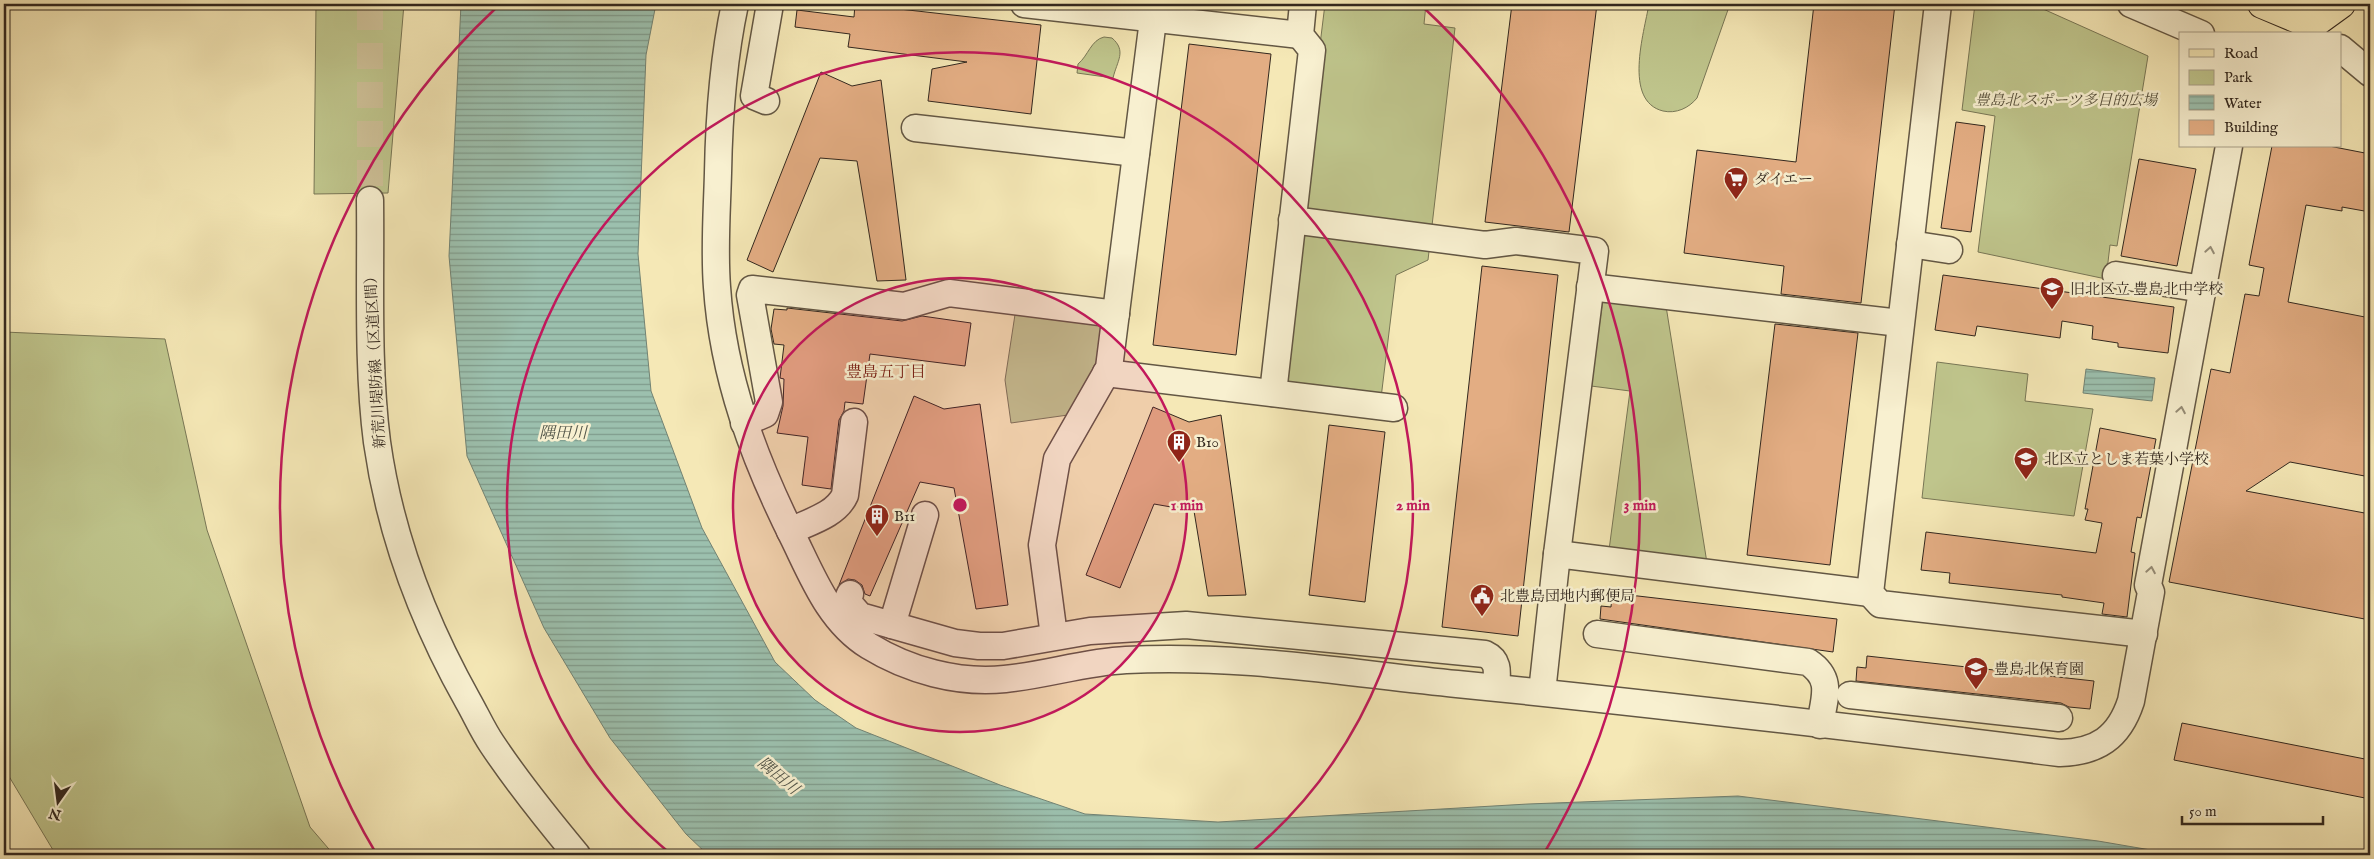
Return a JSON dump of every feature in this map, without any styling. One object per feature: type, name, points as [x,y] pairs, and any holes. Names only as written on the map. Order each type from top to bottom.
[{"type":"main road","points":[[2262,4],[2318,29],[2340,4]]},
{"type":"street","points":[[735,4],[720,98],[717,284],[724,342],[732,382],[744,423],[768,486],[822,595],[840,622],[854,636],[890,657],[913,667],[966,679],[998,680],[1083,665],[1126,660],[1257,662],[1542,692],[2060,753],[2092,748],[2118,730],[2126,716],[2152,592],[2148,586],[2229,148]]},
{"type":"street","points":[[766,101],[754,96],[770,4]]},
{"type":"street","points":[[1024,4],[1154,11],[1300,35],[1312,50],[1273,393]]},
{"type":"street","points":[[1300,35],[1303,4]]},
{"type":"street","points":[[1870,593],[1938,4]]},
{"type":"street","points":[[2132,4],[2196,32]]},
{"type":"street","points":[[1054,636],[1042,545],[1057,459],[1109,368],[1154,11]]},
{"type":"street","points":[[2342,50],[2370,74]]},
{"type":"street","points":[[915,128],[1136,153]]},
{"type":"street","name":"新荒川堤防線（区道区間）","points":[[370,200],[371,318],[377,441],[390,506],[404,558],[426,618],[454,677],[491,743],[542,813],[577,855]]},
{"type":"street","points":[[1292,220],[1485,246],[1516,241],[1595,251],[1557,554],[1542,692]]},
{"type":"street","points":[[1910,244],[1949,250]]},
{"type":"street","points":[[2116,275],[2203,288]]},
{"type":"street","points":[[1590,287],[1900,323]]},
{"type":"street","points":[[744,423],[761,418],[765,414],[769,402],[750,295],[752,289],[904,306],[949,293],[1116,314]]},
{"type":"street","points":[[1106,373],[1394,408]]},
{"type":"street","points":[[790,531],[832,511],[842,502],[845,495],[854,422]]},
{"type":"street","points":[[892,625],[925,515]]},
{"type":"street","points":[[1557,554],[1870,593],[1880,604],[2144,634]]},
{"type":"street","points":[[850,594],[847,601],[860,616],[955,643],[1003,646],[1054,636],[1137,627],[1203,626],[1476,653],[1491,657],[1495,662],[1498,669],[1496,687]]},
{"type":"street","points":[[1597,634],[1808,662],[1823,675],[1825,684],[1820,725]]},
{"type":"street","points":[[1850,695],[2059,718]]},
{"type":"street","points":[[1967,741],[1970,708]]},
{"type":"green space","points":[[316,4],[404,4],[388,193],[314,194]]},
{"type":"green space","points":[[1325,4],[1426,4],[1424,24],[1455,28],[1428,260],[1396,275],[1381,398],[1278,386]]},
{"type":"green space","points":[[1649,4],[1730,4],[1697,98],[1690,105],[1677,111],[1663,111],[1651,105],[1643,94],[1639,65]]},
{"type":"green space","name":"豊島北 スポーツ多目的広場","points":[[1975,4],[2032,4],[2148,56],[2117,246],[2110,245],[2106,279],[1978,252],[1995,116],[1962,110]]},
{"type":"green space","points":[[1104,37],[1112,38],[1119,47],[1120,56],[1113,78],[1077,73],[1078,64],[1096,41]]},
{"type":"green space","points":[[1603,298],[1666,306],[1707,563],[1609,550],[1630,391],[1591,386]]},
{"type":"green space","points":[[1016,308],[1105,319],[1100,368],[1068,415],[1011,423],[1005,380]]},
{"type":"green space","points":[[4,332],[165,339],[207,530],[310,827],[334,855],[56,855],[4,768]]},
{"type":"green space","points":[[1937,362],[2028,374],[2025,401],[2093,409],[2074,516],[1922,498]]},
{"type":"water","name":"隅田川","points":[[461,4],[656,4],[646,55],[638,254],[651,391],[702,528],[775,662],[815,700],[856,728],[1000,785],[1085,814],[1218,822],[1528,804],[1738,796],[2098,841],[2180,855],[708,855],[686,834],[610,738],[544,628],[467,456],[449,256]]},
{"type":"water","points":[[2086,369],[2155,378],[2152,401],[2083,393]]},
{"type":"building","points":[[855,4],[1041,25],[1031,114],[928,101],[932,69],[967,62],[848,47],[850,34],[795,27],[797,10],[854,17]]},
{"type":"building","points":[[1512,4],[1597,4],[1569,232],[1485,222]]},
{"type":"building","points":[[1814,4],[1895,4],[1861,303],[1781,294],[1784,266],[1684,253],[1697,150],[1796,162]]},
{"type":"building","points":[[1189,44],[1271,54],[1236,355],[1153,345]]},
{"type":"building","points":[[821,72],[852,86],[881,80],[906,280],[877,281],[857,161],[820,158],[773,272],[747,260]]},
{"type":"building","points":[[1956,122],[1985,126],[1971,232],[1941,228]]},
{"type":"building","points":[[2272,148],[2339,148],[2370,154],[2370,212],[2342,207],[2342,211],[2306,205],[2288,302],[2370,318],[2370,477],[2290,462],[2246,491],[2370,514],[2370,620],[2169,582],[2211,369],[2230,373],[2245,294],[2259,296],[2264,268],[2249,265]]},
{"type":"building","points":[[2139,159],[2196,169],[2177,266],[2121,256]]},
{"type":"building","points":[[1482,266],[1558,275],[1518,636],[1442,627]]},
{"type":"building","points":[[1943,275],[2174,307],[2168,353],[2118,347],[2118,343],[2092,339],[2093,326],[2062,321],[2060,338],[1977,326],[1975,336],[1935,330]]},
{"type":"building","points":[[787,308],[902,321],[922,316],[971,323],[965,366],[870,354],[863,404],[845,402],[844,411],[839,420],[831,489],[802,485],[808,437],[777,433],[783,406],[784,379],[780,378],[784,345],[774,344],[771,329],[774,309],[787,310]]},
{"type":"building","points":[[1775,324],[1858,333],[1830,565],[1747,555]]},
{"type":"building","name":"B11","points":[[914,396],[944,409],[980,404],[1008,605],[976,609],[954,488],[920,482],[870,596],[865,594],[862,585],[855,580],[848,579],[839,585]]},
{"type":"building","name":"B10","points":[[1153,407],[1189,422],[1221,415],[1246,595],[1208,596],[1194,511],[1154,504],[1120,588],[1086,575]]},
{"type":"building","points":[[1329,425],[1385,432],[1365,602],[1309,595]]},
{"type":"building","points":[[2100,428],[2156,439],[2141,518],[2137,517],[2131,552],[2135,553],[2127,617],[2102,614],[2104,603],[2062,597],[2062,595],[1949,583],[1950,573],[1921,570],[1926,532],[2096,553],[2102,523],[2085,520],[2088,509],[2085,509]]},
{"type":"building","points":[[1612,593],[1837,619],[1833,652],[1600,619],[1601,606],[1611,607]]},
{"type":"building","points":[[1867,656],[2094,681],[2090,709],[2069,707],[2061,703],[1856,681],[1857,667],[1866,668]]},
{"type":"building","points":[[2182,723],[2370,760],[2370,799],[2174,760]]},
{"type":"tunnel","points":[[370,4],[370,200]]},
{"type":"place","name":"ダイエー","points":[[1736,200]]},
{"type":"place","name":"旧北区立 豊島北中学校","points":[[2052,310]]},
{"type":"place","name":"B10","points":[[1179,463]]},
{"type":"place","name":"北区立としま若葉小学校","points":[[2026,480]]},
{"type":"place","name":"B11","points":[[877,537]]},
{"type":"place","name":"北豊島団地内郵便局","points":[[1482,617]]},
{"type":"place","name":"豊島北保育園","points":[[1976,690]]},
{"type":"district","name":"豊島五丁目","points":[[886,371]]}]
